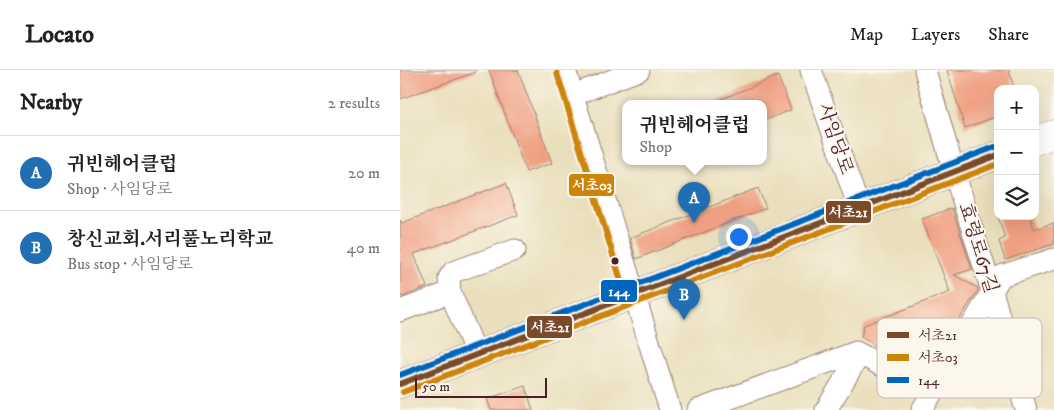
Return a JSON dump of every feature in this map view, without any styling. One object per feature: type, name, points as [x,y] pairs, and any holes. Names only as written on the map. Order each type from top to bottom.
[{"type":"main road","points":[[1039,140],[1054,134]]},
{"type":"main road","points":[[400,384],[994,157]]},
{"type":"street","points":[[565,70],[670,410]]},
{"type":"street","points":[[572,95],[639,70]]},
{"type":"street","name":"사임당로","points":[[811,70],[859,208]]},
{"type":"street","name":"효령로67길","points":[[925,70],[954,172],[1000,318]]},
{"type":"street","points":[[477,355],[450,292],[449,278],[453,272],[515,250]]},
{"type":"street","points":[[976,318],[1001,276],[1054,259]]},
{"type":"street","points":[[400,311],[450,292]]},
{"type":"street","points":[[698,410],[856,352],[877,366]]},
{"type":"street","points":[[826,410],[860,354]]},
{"type":"building","points":[[400,70],[476,70],[476,72],[400,99]]},
{"type":"building","points":[[489,70],[518,70],[552,163],[526,172]]},
{"type":"building","points":[[947,70],[1009,70],[1013,85],[994,85],[994,117],[965,128]]},
{"type":"building","points":[[778,76],[791,110],[767,119],[767,100],[719,100]]},
{"type":"building","points":[[506,183],[518,215],[414,254],[427,287],[402,297],[400,293],[400,220],[402,223]]},
{"type":"building","points":[[758,188],[766,208],[636,259],[630,238]]},
{"type":"building","points":[[952,208],[972,269],[954,275],[978,288],[978,290],[960,318],[882,318],[950,292],[922,219]]},
{"type":"building","points":[[999,220],[1031,220],[1034,229],[1054,223],[1054,244],[1005,260],[999,241],[1005,238]]},
{"type":"building","points":[[877,320],[877,346],[861,337],[864,325]]},
{"type":"building","points":[[525,386],[533,410],[491,410],[487,399]]},
{"type":"transit line","name":"서초03","points":[[557,73],[626,297]]},
{"type":"transit line","name":"144","points":[[400,375],[994,147]]},
{"type":"transit line","name":"서초21","points":[[400,384],[994,157]]},
{"type":"transit line","name":"서초03","points":[[403,392],[994,166]]},
{"type":"place","name":"귀빈헤어클럽","points":[[694,223]]},
{"type":"place","name":"창신교회.서리풀노리학교","points":[[684,320]]}]
